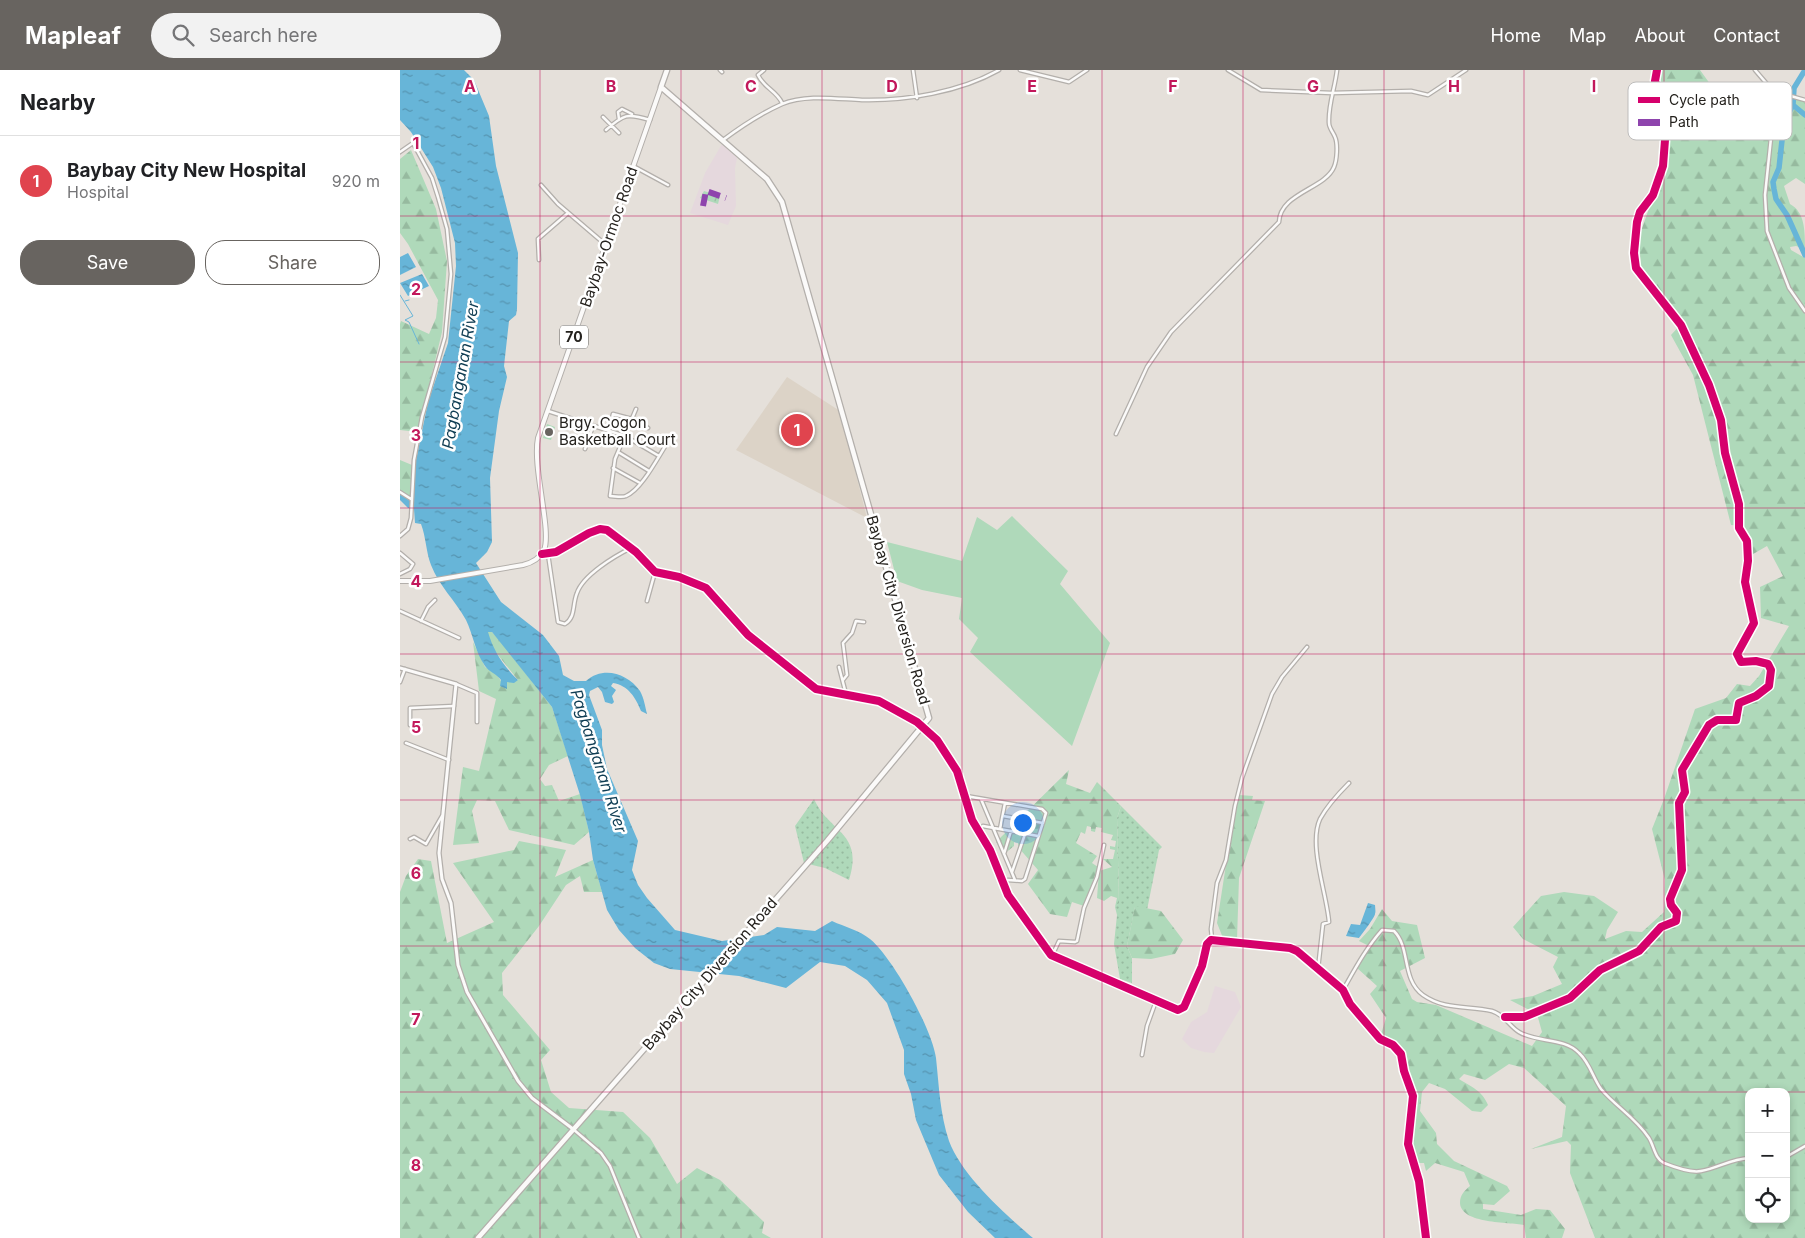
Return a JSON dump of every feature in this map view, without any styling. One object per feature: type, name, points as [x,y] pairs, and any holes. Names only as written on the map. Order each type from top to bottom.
[{"type":"highway","name":"Baybay-Ormoc Road","points":[[661,87],[668,70]]},
{"type":"highway","name":"Baybay City Diversion Road","points":[[478,1238],[520,1193],[573,1129],[753,925],[928,720],[782,202],[767,179],[661,87]]},
{"type":"main road","name":"Baybay-Ormoc Road","points":[[542,554],[546,542],[536,448],[661,87]]},
{"type":"main road","points":[[400,582],[430,581],[529,564],[542,554]]},
{"type":"street","points":[[764,70],[758,76],[762,83],[779,96],[782,103]]},
{"type":"street","points":[[913,70],[917,98]]},
{"type":"street","points":[[723,140],[782,103],[816,98],[863,100],[917,98],[982,80],[999,70]]},
{"type":"street","points":[[1020,70],[1069,82],[1087,70]]},
{"type":"street","points":[[1228,70],[1261,90],[1332,93],[1411,91],[1428,95],[1466,70]]},
{"type":"street","points":[[1116,434],[1147,367],[1172,332],[1279,222],[1282,209],[1301,192],[1332,171],[1335,164],[1336,142],[1329,125],[1332,93],[1337,70]]},
{"type":"street","points":[[1755,70],[1765,82]]},
{"type":"street","points":[[1792,97],[1805,100]]},
{"type":"street","points":[[619,119],[618,112],[622,108],[633,115],[650,120]]},
{"type":"street","points":[[606,130],[619,119],[633,115]]},
{"type":"street","points":[[603,117],[619,133]]},
{"type":"street","points":[[1344,990],[1369,946],[1382,930],[1388,929],[1394,931],[1400,938],[1410,977],[1421,993],[1457,1008],[1485,1010],[1505,1016],[1524,1017],[1570,998],[1600,970],[1639,951],[1661,927],[1676,921],[1677,913],[1671,905],[1670,899],[1682,870],[1679,802],[1685,792],[1682,770],[1709,726],[1717,720],[1736,720],[1739,703],[1756,696],[1770,686],[1771,670],[1768,664],[1756,661],[1741,662],[1737,658],[1737,654],[1754,623],[1745,582],[1748,561],[1747,541],[1738,528],[1739,504],[1725,453],[1721,420],[1709,384],[1681,325],[1636,268],[1634,253],[1637,222],[1640,212],[1653,195],[1663,166],[1665,140]]},
{"type":"street","points":[[1770,140],[1770,159],[1765,196],[1767,231],[1789,288],[1805,312]]},
{"type":"street","points":[[400,152],[413,143],[432,178],[447,229],[451,257],[445,337],[422,417],[414,460],[408,529],[400,536]]},
{"type":"street","points":[[633,166],[668,185]]},
{"type":"street","points":[[541,185],[568,213],[606,245]]},
{"type":"street","points":[[539,260],[538,239],[568,213]]},
{"type":"street","points":[[636,409],[613,468],[610,496],[625,497],[640,484],[666,445]]},
{"type":"street","points":[[548,410],[625,436],[659,456]]},
{"type":"street","points":[[609,431],[613,414],[632,419],[648,428]]},
{"type":"street","points":[[585,448],[593,426]]},
{"type":"street","points":[[618,452],[649,471]]},
{"type":"street","points":[[613,468],[640,484]]},
{"type":"street","points":[[400,492],[411,500]]},
{"type":"street","points":[[542,554],[548,554],[600,529],[613,533],[655,572],[679,577],[706,588],[748,635],[815,688],[882,702],[923,726],[937,740],[957,771],[972,820],[990,850],[1008,895],[1052,956],[1176,1009],[1183,1008],[1202,966],[1207,944],[1212,939]]},
{"type":"street","points":[[548,554],[558,622],[565,624],[573,616],[577,592],[582,585],[612,557],[631,548]]},
{"type":"street","points":[[400,554],[413,564],[410,569],[400,574]]},
{"type":"street","points":[[647,601],[655,572]]},
{"type":"street","points":[[421,621],[428,607],[435,600]]},
{"type":"street","points":[[400,611],[459,638]]},
{"type":"street","points":[[842,680],[847,675],[846,649],[843,643],[852,633],[856,621],[864,622]]},
{"type":"street","points":[[1212,939],[1211,929],[1218,883],[1226,860],[1235,806],[1242,778],[1272,694],[1282,677],[1307,647]]},
{"type":"street","points":[[839,667],[846,694]]},
{"type":"street","points":[[400,668],[456,684],[477,693],[477,722]]},
{"type":"street","points":[[400,682],[405,669]]},
{"type":"street","points":[[456,684],[439,853],[442,879],[451,903],[458,965],[467,992],[518,1082],[532,1098],[601,1153],[610,1166],[640,1238]]},
{"type":"street","points":[[419,725],[410,725],[410,708],[454,706]]},
{"type":"street","points":[[406,743],[449,760]]},
{"type":"street","points":[[1318,970],[1323,924],[1329,922],[1317,844],[1317,829],[1324,814],[1349,782]]},
{"type":"street","points":[[966,796],[1042,809],[1046,813],[1026,879],[1008,880]]},
{"type":"street","points":[[981,799],[1015,881]]},
{"type":"street","points":[[1000,829],[1005,803]]},
{"type":"street","points":[[410,839],[414,837],[426,844],[444,813]]},
{"type":"street","points":[[1002,816],[1043,823]]},
{"type":"street","points":[[983,826],[1039,836]]},
{"type":"street","points":[[1004,854],[1011,831]]},
{"type":"street","points":[[1012,873],[1025,834]]},
{"type":"street","points":[[1052,956],[1059,941],[1075,942],[1077,940],[1084,908],[1097,877],[1104,845]]},
{"type":"street","points":[[1212,939],[1264,947],[1290,948],[1297,951],[1344,990],[1350,1004],[1380,1039],[1393,1045],[1401,1054],[1404,1071],[1413,1096],[1408,1144],[1419,1181],[1426,1238]]},
{"type":"street","points":[[1142,1055],[1147,1026],[1156,1001]]},
{"type":"street","points":[[1505,1016],[1518,1032],[1568,1046],[1580,1053],[1601,1088],[1627,1112],[1644,1132],[1658,1158],[1663,1163],[1699,1171],[1727,1161],[1745,1159]]},
{"type":"street","points":[[1790,1155],[1805,1146]]},
{"type":"shaded area","points":[[722,144],[737,158],[735,168],[736,206],[728,225],[690,213],[705,173]]},
{"type":"shaded area","points":[[787,377],[840,411],[867,518],[736,450]]},
{"type":"shaded area","points":[[1215,986],[1235,992],[1241,1007],[1214,1053],[1191,1048],[1182,1039],[1191,1022],[1207,1012]]},
{"type":"green space","points":[[1653,70],[1700,70],[1709,82],[1651,82],[1650,79]]},
{"type":"green space","points":[[1792,98],[1805,101],[1805,184],[1796,178],[1784,186],[1790,204],[1795,207],[1801,217],[1805,242],[1805,249],[1796,246],[1790,247],[1791,250],[1805,258],[1805,1238],[1595,1238],[1570,1173],[1571,1145],[1567,1141],[1531,1149],[1562,1137],[1566,1106],[1524,1068],[1509,1064],[1485,1080],[1464,1074],[1459,1079],[1476,1089],[1486,1100],[1488,1105],[1481,1112],[1472,1111],[1445,1089],[1429,1083],[1422,1092],[1420,1111],[1436,1133],[1437,1144],[1454,1161],[1507,1186],[1510,1191],[1494,1205],[1483,1204],[1483,1209],[1521,1215],[1536,1209],[1550,1210],[1565,1229],[1562,1238],[1526,1238],[1524,1225],[1487,1221],[1468,1215],[1462,1210],[1460,1203],[1463,1193],[1470,1186],[1464,1172],[1435,1163],[1426,1171],[1424,1163],[1418,1163],[1410,1144],[1413,1091],[1405,1059],[1397,1045],[1380,1037],[1386,1018],[1370,994],[1377,986],[1357,968],[1367,945],[1359,941],[1370,929],[1382,909],[1392,921],[1417,925],[1425,958],[1400,971],[1412,999],[1417,1002],[1436,1005],[1532,1046],[1542,1032],[1537,1014],[1510,1000],[1533,996],[1562,984],[1553,967],[1558,957],[1523,939],[1513,927],[1541,896],[1564,892],[1594,896],[1618,912],[1607,930],[1605,939],[1626,931],[1642,932],[1664,912],[1665,880],[1652,829],[1695,709],[1726,698],[1737,684],[1750,686],[1759,676],[1789,626],[1761,618],[1760,587],[1783,576],[1767,546],[1748,557],[1742,526],[1731,525],[1693,375],[1671,335],[1683,322],[1641,268],[1639,237],[1660,177],[1662,140],[1792,140]]},
{"type":"green space","points":[[411,150],[436,209],[447,261],[442,332],[418,432],[400,430],[400,324],[401,321],[429,334],[436,318],[438,300],[408,244],[400,233],[400,159]]},
{"type":"green space","points":[[704,191],[720,196],[718,204],[700,198]]},
{"type":"green space","name":"Brgy. Cogon Basketball Court","points":[[547,424],[555,427],[551,440],[543,438]]},
{"type":"green space","points":[[400,460],[412,465],[410,497],[400,490]]},
{"type":"green space","points":[[1012,516],[1068,571],[1060,584],[1110,643],[1072,746],[970,652],[978,638],[959,619],[962,598],[922,590],[897,581],[887,542],[962,561],[977,517],[997,530]]},
{"type":"green space","points":[[487,632],[492,632],[501,642],[552,707],[568,756],[549,765],[540,779],[545,786],[552,785],[559,801],[580,794],[589,832],[574,845],[509,830],[495,801],[477,800],[472,811],[479,843],[453,845],[463,767],[479,771],[496,699],[479,691],[473,642],[485,667],[496,673],[501,681],[518,680],[490,645]]},
{"type":"green space","points":[[1069,770],[1066,784],[1090,793],[1097,782],[1121,806],[1117,818],[1119,903],[1115,907],[1117,898],[1111,896],[1104,901],[1097,898],[1099,871],[1112,867],[1103,859],[1113,859],[1115,850],[1110,849],[1110,846],[1115,847],[1116,841],[1111,840],[1113,835],[1101,832],[1102,828],[1096,827],[1095,832],[1091,831],[1091,827],[1087,826],[1085,834],[1081,832],[1076,843],[1097,856],[1092,863],[1098,867],[1084,906],[1072,902],[1067,917],[1050,914],[1028,884],[1038,870],[1018,847],[1018,843],[1014,842],[1014,846],[1004,854],[996,842]]},
{"type":"green space","points":[[1239,795],[1253,796],[1252,800],[1265,801],[1239,878],[1237,940],[1223,938],[1217,923],[1235,806]]},
{"type":"green space","points":[[814,799],[820,810],[843,834],[848,842],[852,852],[849,880],[825,868],[804,863],[795,826]]},
{"type":"green space","points":[[1121,806],[1162,847],[1159,850],[1147,910],[1135,907],[1127,946],[1132,958],[1132,983],[1120,979],[1114,944],[1117,915],[1115,907],[1119,902],[1117,818]]},
{"type":"green space","points":[[519,841],[566,850],[555,877],[593,860],[602,892],[584,892],[580,876],[566,885],[539,926],[502,973],[503,995],[550,1050],[541,1060],[551,1092],[569,1108],[623,1112],[650,1138],[677,1184],[697,1168],[720,1180],[764,1222],[762,1233],[771,1238],[400,1238],[400,892],[406,876],[418,859],[431,861],[447,943],[494,922],[453,863],[514,850]]},
{"type":"green space","points":[[1135,906],[1161,911],[1183,940],[1175,954],[1151,959],[1132,958],[1127,946]]},
{"type":"water","name":"Pagbanganan River","points":[[400,70],[464,70],[474,80],[489,116],[496,166],[518,253],[517,309],[516,315],[509,321],[504,366],[507,377],[499,411],[490,478],[492,542],[487,552],[476,563],[501,602],[543,635],[559,656],[563,675],[574,681],[586,681],[600,674],[614,674],[622,676],[640,691],[647,714],[641,711],[631,693],[618,684],[613,683],[611,686],[616,690],[612,696],[614,702],[612,704],[605,702],[602,692],[598,687],[590,691],[589,695],[602,730],[602,745],[607,769],[638,841],[632,870],[638,885],[675,930],[722,941],[764,935],[777,927],[815,931],[832,921],[857,931],[870,939],[900,977],[933,1045],[944,1121],[949,1141],[955,1154],[985,1194],[1033,1238],[995,1238],[968,1212],[939,1175],[916,1120],[911,1094],[904,1074],[904,1050],[887,1003],[867,980],[845,966],[820,962],[786,988],[739,976],[670,969],[654,963],[635,948],[619,930],[607,910],[593,860],[589,832],[580,795],[552,707],[492,632],[488,632],[496,652],[508,670],[518,680],[514,683],[507,682],[507,689],[500,686],[501,680],[485,666],[466,620],[434,573],[421,524],[415,523],[414,509],[408,508],[400,500],[400,493],[410,501],[413,501],[415,465],[428,402],[448,343],[456,266],[455,243],[441,188],[433,167],[411,132],[400,120]]},
{"type":"water","points":[[408,253],[416,267],[400,275],[400,257]]},
{"type":"water","points":[[422,274],[429,286],[408,296],[400,283]]},
{"type":"water","points":[[1368,903],[1375,905],[1375,913],[1371,922],[1359,938],[1346,936],[1351,924],[1360,925]]},
{"type":"waterway","points":[[1805,70],[1794,88],[1793,105],[1805,115]]},
{"type":"waterway","points":[[1782,140],[1779,168],[1773,182],[1776,199],[1787,215],[1805,255]]},
{"type":"waterway","points":[[400,295],[413,316],[405,320],[409,322],[419,344]]},
{"type":"waterway","points":[[405,301],[409,300]]},
{"type":"marked path","points":[[703,206],[706,191],[726,198]]},
{"type":"cycle path","points":[[1655,82],[1657,70]]},
{"type":"cycle path","points":[[1505,1017],[1524,1017],[1570,998],[1600,970],[1639,951],[1661,927],[1676,921],[1677,913],[1671,905],[1670,899],[1682,870],[1679,803],[1685,792],[1682,770],[1709,725],[1717,720],[1736,720],[1739,703],[1756,696],[1769,686],[1771,670],[1768,664],[1756,661],[1741,662],[1737,654],[1754,623],[1745,582],[1748,561],[1747,541],[1739,528],[1739,504],[1725,453],[1721,420],[1709,385],[1681,325],[1636,268],[1634,253],[1637,222],[1640,212],[1653,195],[1663,166],[1665,140]]},
{"type":"cycle path","points":[[542,554],[556,552],[589,533],[600,529],[607,530],[636,552],[655,572],[679,577],[706,588],[748,635],[816,689],[879,701],[917,722],[937,740],[957,771],[972,820],[990,850],[1008,895],[1051,955],[1178,1010],[1184,1007],[1202,966],[1207,944],[1211,940],[1290,948],[1297,951],[1343,990],[1350,1004],[1380,1039],[1393,1045],[1401,1054],[1404,1071],[1413,1096],[1408,1144],[1419,1181],[1426,1238]]},
{"type":"place","name":"Baybay City New Hospital","points":[[797,430]]},
{"type":"place","name":"Brgy. Cogon Basketball Court","points":[[549,432]]}]
